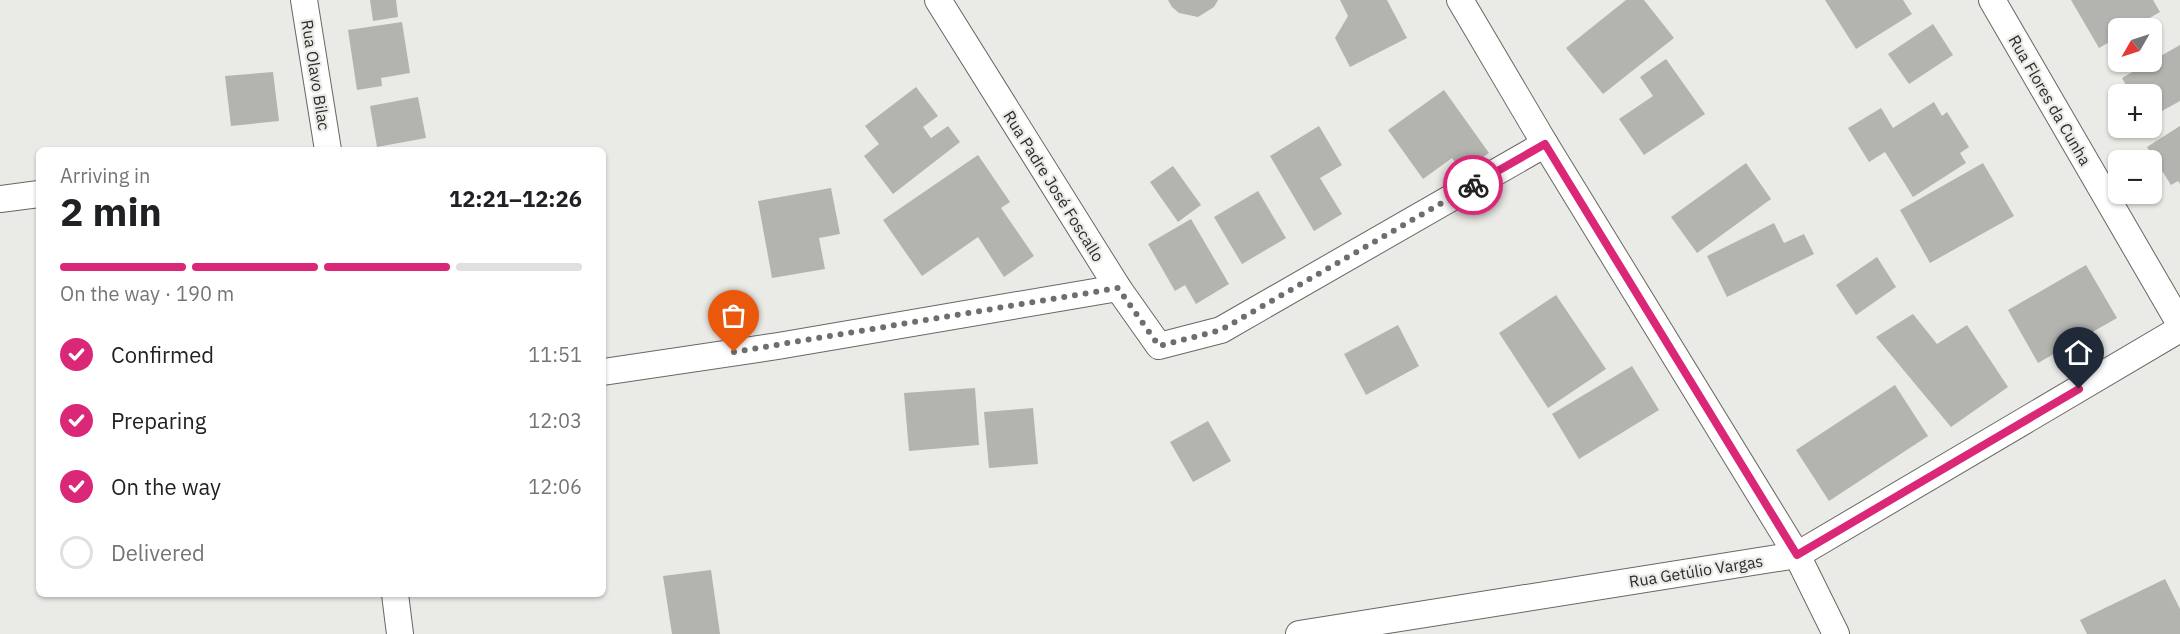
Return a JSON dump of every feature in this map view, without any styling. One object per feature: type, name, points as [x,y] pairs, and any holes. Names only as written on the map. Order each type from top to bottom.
[{"type":"street","name":"Rua Olavo Bilac","points":[[304,0],[328,147]]},
{"type":"street","name":"Rua Padre José Foscallo","points":[[938,0],[1118,288],[1159,346],[1221,330],[1545,144]]},
{"type":"street","points":[[1460,0],[1545,144],[1797,555],[1836,634]]},
{"type":"street","name":"Rua Flores da Cunha","points":[[1992,0],[2180,324]]},
{"type":"street","points":[[0,200],[36,194]]},
{"type":"street","points":[[606,372],[778,346],[1118,288]]},
{"type":"street","name":"Rua Getúlio Vargas","points":[[1299,634],[1797,555],[2180,329]]},
{"type":"street","points":[[394,597],[400,634]]},
{"type":"building","points":[[370,0],[396,0],[398,17],[373,21]]},
{"type":"building","points":[[1168,0],[1218,0],[1214,7],[1198,17],[1179,13]]},
{"type":"building","points":[[1340,0],[1387,0],[1407,38],[1350,67],[1335,38],[1348,16]]},
{"type":"building","points":[[1626,0],[1644,0],[1674,38],[1603,94],[1566,48]]},
{"type":"building","points":[[1825,0],[1903,0],[1912,14],[1856,49]]},
{"type":"building","points":[[2071,0],[2153,0],[2160,12],[2150,18],[2108,18],[2108,43],[2099,48]]},
{"type":"building","points":[[402,22],[410,73],[381,78],[382,86],[357,90],[348,30]]},
{"type":"building","points":[[1933,24],[1953,55],[1909,84],[1888,54]]},
{"type":"building","points":[[2180,45],[2180,101],[2162,111],[2162,84],[2125,84],[2122,78],[2133,72],[2162,72],[2162,55]]},
{"type":"building","points":[[1666,59],[1705,114],[1644,155],[1619,119],[1653,96],[1640,77]]},
{"type":"building","points":[[273,72],[279,121],[231,126],[225,76]]},
{"type":"building","points":[[916,87],[938,116],[923,127],[931,138],[948,126],[960,142],[893,194],[864,156],[879,144],[865,126]]},
{"type":"building","points":[[1444,90],[1489,153],[1462,172],[1452,158],[1423,179],[1388,130]]},
{"type":"building","points":[[418,97],[426,138],[377,147],[370,106]]},
{"type":"building","points":[[1934,102],[1942,116],[1947,112],[1969,147],[1960,153],[1966,163],[1913,197],[1885,152],[1869,162],[1848,128],[1881,108],[1893,128]]},
{"type":"building","points":[[1319,126],[1342,165],[1320,178],[1342,214],[1314,231],[1270,156]]},
{"type":"building","points":[[2180,126],[2180,184],[2178,181],[2171,185],[2162,171],[2162,150],[2149,150],[2147,147]]},
{"type":"building","points":[[978,155],[1010,202],[1001,208],[1034,256],[1004,277],[978,237],[922,276],[883,220]]},
{"type":"building","points":[[1746,163],[1771,199],[1697,253],[1671,217]]},
{"type":"building","points":[[1983,163],[2014,216],[1930,263],[1900,210]]},
{"type":"building","points":[[1173,166],[1201,205],[1178,222],[1150,182]]},
{"type":"building","points":[[831,188],[840,234],[819,238],[825,269],[772,278],[758,201]]},
{"type":"building","points":[[1258,191],[1286,238],[1242,264],[1214,217]]},
{"type":"building","points":[[1191,219],[1229,284],[1196,304],[1185,285],[1175,291],[1148,244]]},
{"type":"building","points":[[1774,223],[1784,243],[1804,234],[1814,254],[1727,297],[1707,256]]},
{"type":"building","points":[[1877,257],[1896,287],[1856,315],[1836,285]]},
{"type":"building","points":[[2086,265],[2117,318],[2038,363],[2008,310]]},
{"type":"building","points":[[1556,295],[1606,369],[1548,408],[1499,333]]},
{"type":"building","points":[[1913,314],[1937,344],[1967,325],[2008,387],[1951,427],[1876,337]]},
{"type":"building","points":[[1398,325],[1419,366],[1366,395],[1344,354]]},
{"type":"building","points":[[1632,366],[1659,410],[1579,459],[1552,414]]},
{"type":"building","points":[[1895,385],[1928,436],[1829,501],[1796,450]]},
{"type":"building","points":[[975,388],[979,445],[909,451],[904,393]]},
{"type":"building","points":[[1033,408],[1038,464],[989,468],[984,412]]},
{"type":"building","points":[[1208,421],[1231,461],[1193,482],[1170,442]]},
{"type":"building","points":[[711,570],[720,634],[672,634],[663,576]]},
{"type":"building","points":[[2165,579],[2180,609],[2180,634],[2087,634],[2080,620]]},
{"type":"way so far","points":[[734,352],[1118,288],[1159,346],[1221,330],[1473,185]]},
{"type":"route","points":[[1473,185],[1545,144],[1797,555],[2079,389]]}]
